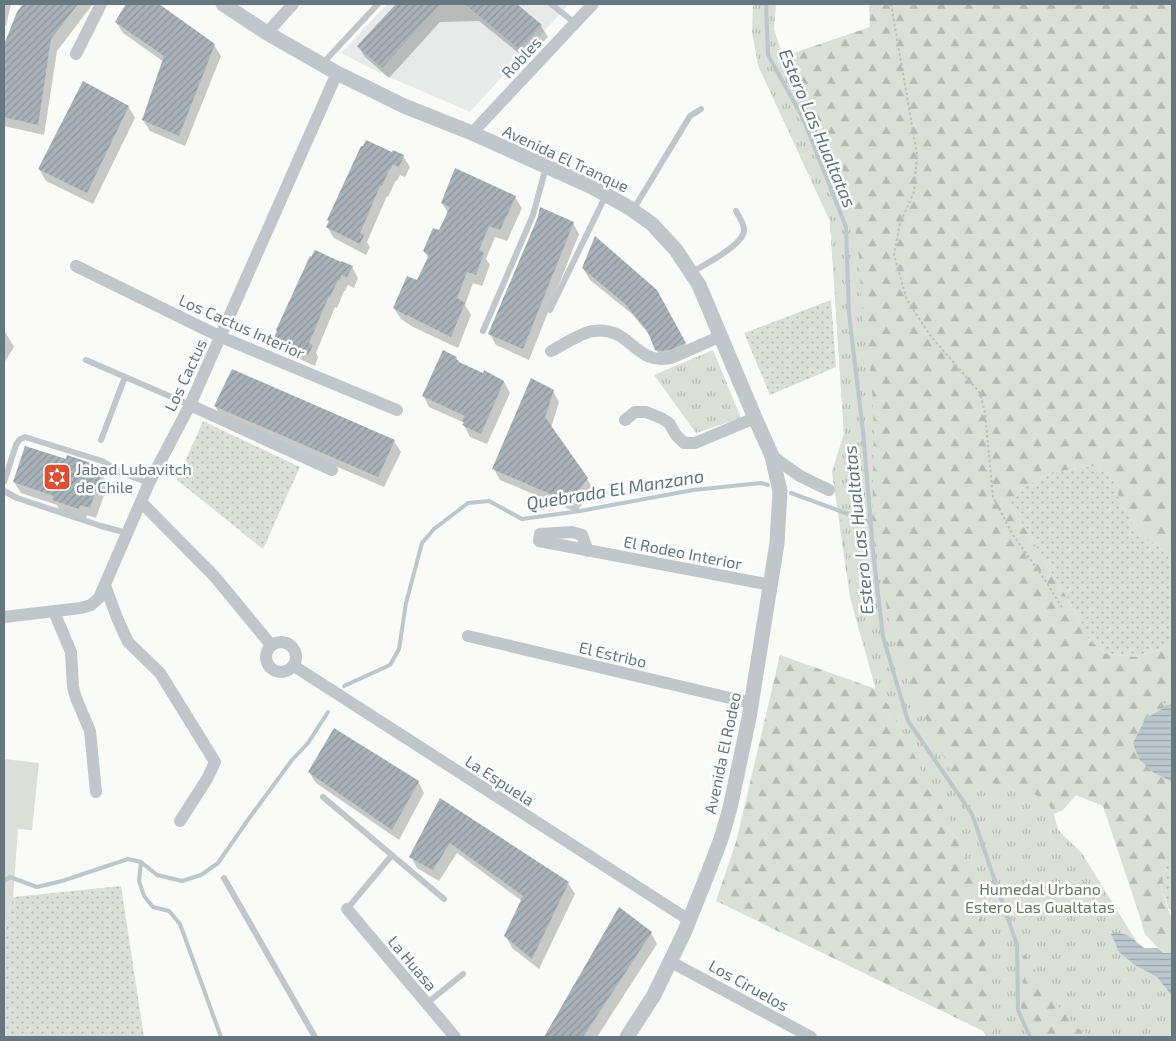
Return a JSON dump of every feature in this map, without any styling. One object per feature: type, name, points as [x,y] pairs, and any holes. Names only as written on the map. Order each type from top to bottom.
[{"type":"street","points":[[76,54],[101,4]]},
{"type":"street","name":"Avenida El Tranque","points":[[223,4],[267,33],[337,74],[404,106],[472,133],[607,194],[652,224],[676,250],[692,272],[703,293],[772,456]]},
{"type":"street","points":[[267,33],[293,4]]},
{"type":"street","name":"Robles","points":[[472,133],[593,4]]},
{"type":"street","name":"Los Cactus","points":[[4,617],[81,608],[91,605],[99,598],[149,483],[190,405],[221,337],[337,74]]},
{"type":"street","name":"Los Cactus Interior","points":[[76,266],[221,337],[397,410]]},
{"type":"street","points":[[551,351],[588,332],[602,330],[624,338],[645,356],[664,359],[671,358],[721,336]]},
{"type":"street","points":[[190,405],[332,470]]},
{"type":"street","points":[[625,420],[635,412],[646,412],[661,418],[669,424],[684,443],[695,443],[755,418]]},
{"type":"street","points":[[772,456],[800,476],[829,490]]},
{"type":"street","name":"Avenida El Rodeo","points":[[627,1037],[654,996],[671,962],[700,894],[726,824],[751,703],[778,543],[780,491],[772,456]]},
{"type":"street","points":[[141,502],[215,577],[271,646]]},
{"type":"street","name":"El Rodeo Interior","points":[[588,551],[771,585]]},
{"type":"street","points":[[105,585],[128,642],[160,673],[215,762],[207,779],[180,822]]},
{"type":"street","points":[[54,612],[71,652],[73,687],[90,731],[96,792]]},
{"type":"street","name":"El Estribo","points":[[468,636],[751,703]]},
{"type":"street","points":[[278,642],[283,642],[292,646],[297,656],[294,666],[285,672],[274,670],[270,667],[266,658],[271,646],[278,642]]},
{"type":"street","name":"La Espuela","points":[[294,666],[689,920]]},
{"type":"street","name":"La Huasa","points":[[347,909],[454,1037]]},
{"type":"street","name":"Los Ciruelos","points":[[671,962],[811,1037]]},
{"type":"lane","points":[[321,65],[378,4]]},
{"type":"lane","points":[[551,4],[575,23]]},
{"type":"lane","points":[[633,210],[690,116],[701,109]]},
{"type":"lane","points":[[483,331],[533,215],[546,166]]},
{"type":"lane","points":[[550,310],[607,194]]},
{"type":"lane","points":[[692,272],[718,258],[742,237],[744,231],[743,224],[736,211]]},
{"type":"lane","points":[[86,360],[190,405]]},
{"type":"lane","points":[[101,440],[125,377]]},
{"type":"lane","points":[[4,482],[16,445],[19,440],[25,437],[102,461],[122,473],[149,483]]},
{"type":"lane","points":[[4,491],[17,498],[126,533]]},
{"type":"lane","points":[[324,797],[444,899]]},
{"type":"lane","points":[[347,909],[392,855]]},
{"type":"lane","points":[[224,878],[315,1037]]},
{"type":"lane","points":[[426,1004],[464,974]]},
{"type":"path","points":[[891,4],[917,154],[914,192],[900,223],[894,255],[907,300],[930,335],[980,393],[985,413],[993,497],[1013,535],[1063,609]]},
{"type":"path","points":[[1164,701],[1172,718]]},
{"type":"shaded area","points":[[387,4],[569,4],[470,112],[380,73],[341,53]]},
{"type":"shaded area","points":[[1172,703],[1172,782],[1154,773],[1139,759],[1133,743],[1146,718]]},
{"type":"shaded area","points":[[1116,932],[1129,936],[1144,948],[1158,948],[1163,953],[1172,953],[1172,996],[1157,977],[1135,965],[1119,952],[1111,934]]},
{"type":"green space","name":"Humedal Urbano Estero Las Gualtatas","points":[[753,4],[776,4],[774,29],[782,54],[795,88],[850,202],[855,221],[863,325],[869,354],[872,387],[874,429],[872,532],[889,621],[906,676],[960,787],[979,783],[993,783],[1034,794],[1047,801],[1053,812],[1058,829],[1082,853],[1136,941],[1147,951],[1172,960],[1172,1037],[1093,1037],[1075,1027],[1066,1014],[1050,998],[1026,954],[1024,956],[1021,1007],[1029,1037],[994,1037],[981,916],[981,898],[951,822],[925,778],[889,706],[876,690],[850,597],[840,500],[832,472],[844,434],[830,221],[758,65],[752,32]]},
{"type":"green space","points":[[869,4],[1172,4],[1172,561],[1158,546],[1140,536],[1119,500],[1116,478],[1093,466],[1053,472],[1020,489],[1010,504],[1081,621],[1088,639],[1107,654],[1136,657],[1172,645],[1172,703],[1146,718],[1154,773],[1172,782],[1172,851],[1170,851],[1161,887],[1172,921],[1172,953],[1163,953],[1145,934],[1103,806],[1076,795],[1063,810],[1032,823],[1122,1037],[986,1037],[983,1031],[716,901],[736,842],[780,655],[876,689],[850,597],[832,472],[844,434],[830,221],[758,65],[870,27]]},
{"type":"green space","points":[[831,300],[836,367],[770,395],[744,333]]},
{"type":"green space","points":[[713,350],[741,418],[696,433],[654,375]]},
{"type":"green space","points":[[203,421],[300,467],[263,549],[177,480]]},
{"type":"green space","points":[[1093,466],[1116,478],[1119,500],[1140,536],[1158,546],[1172,561],[1172,645],[1136,657],[1107,654],[1088,639],[1081,621],[1010,504],[1020,489],[1053,472]]},
{"type":"green space","points":[[4,759],[39,763],[32,830],[18,829],[13,897],[4,934]]},
{"type":"green space","points":[[1170,850],[1172,851],[1172,910],[1169,909],[1161,887]]},
{"type":"green space","points":[[121,886],[144,1037],[4,1037],[4,934],[13,897]]},
{"type":"building","points":[[23,4],[78,4],[51,39],[38,125],[4,117],[5,42],[17,12]]},
{"type":"building","points":[[126,4],[159,4],[215,44],[179,136],[142,120],[164,56],[115,22]]},
{"type":"building","points":[[396,4],[440,4],[382,68],[357,46]]},
{"type":"building","points":[[465,4],[517,4],[542,25],[519,49]]},
{"type":"building","points":[[83,81],[129,106],[87,193],[38,169]]},
{"type":"building","points":[[366,140],[392,152],[393,150],[404,155],[399,167],[393,164],[382,186],[380,186],[360,233],[364,235],[360,244],[326,227],[329,221],[327,220],[361,146],[363,146]]},
{"type":"building","points":[[455,168],[516,196],[500,230],[489,226],[479,250],[484,253],[476,275],[467,272],[457,298],[465,303],[451,337],[393,308],[407,276],[417,280],[429,255],[423,251],[433,228],[439,230],[450,207],[441,203]]},
{"type":"building","points":[[540,207],[574,222],[523,349],[488,334],[538,217]]},
{"type":"building","points":[[595,236],[657,290],[686,343],[670,350],[655,350],[647,330],[624,303],[582,268]]},
{"type":"building","points":[[315,250],[353,266],[347,277],[342,275],[338,280],[329,296],[309,343],[313,345],[308,355],[274,338],[310,256]]},
{"type":"building","points":[[443,350],[457,357],[456,359],[459,362],[483,373],[484,370],[504,381],[481,434],[462,425],[465,416],[422,396]]},
{"type":"building","points":[[232,369],[395,440],[378,477],[214,406]]},
{"type":"building","points":[[531,378],[554,390],[545,417],[588,478],[569,502],[492,469]]},
{"type":"building","name":"Jabad Lubavitch de Chile","points":[[25,446],[66,459],[67,455],[94,464],[92,468],[102,472],[90,508],[80,505],[79,509],[52,500],[54,496],[13,482]]},
{"type":"building","points":[[334,728],[419,781],[392,830],[308,772]]},
{"type":"building","points":[[440,798],[569,882],[532,959],[504,936],[523,896],[450,843],[433,870],[409,857]]},
{"type":"building","points":[[619,907],[652,932],[583,1037],[544,1037]]},
{"type":"waterway","name":"Estero Las Hualtatas","points":[[766,4],[768,55],[803,118],[846,227],[849,314],[863,431],[873,551],[883,637],[908,721],[972,814],[1017,945],[1018,1010],[1030,1037]]},
{"type":"waterway","name":"Quebrada El Manzano","points":[[344,686],[390,665],[399,649],[406,603],[422,543],[434,529],[468,503],[489,501],[522,519],[580,511],[693,490],[761,483],[768,485]]},
{"type":"waterway","name":"Quebrada El Manzano","points":[[791,493],[870,522]]},
{"type":"waterway","name":"Quebrada El Manzano","points":[[4,881],[10,877],[37,887],[62,881],[128,859],[141,862],[157,875],[182,881],[201,875],[218,863],[292,760],[308,743],[328,712]]},
{"type":"waterway","points":[[141,862],[139,881],[144,896],[153,907],[169,911],[180,924],[221,1037]]},
{"type":"place","name":"Jabad Lubavitch de Chile","points":[[57,477]]}]
